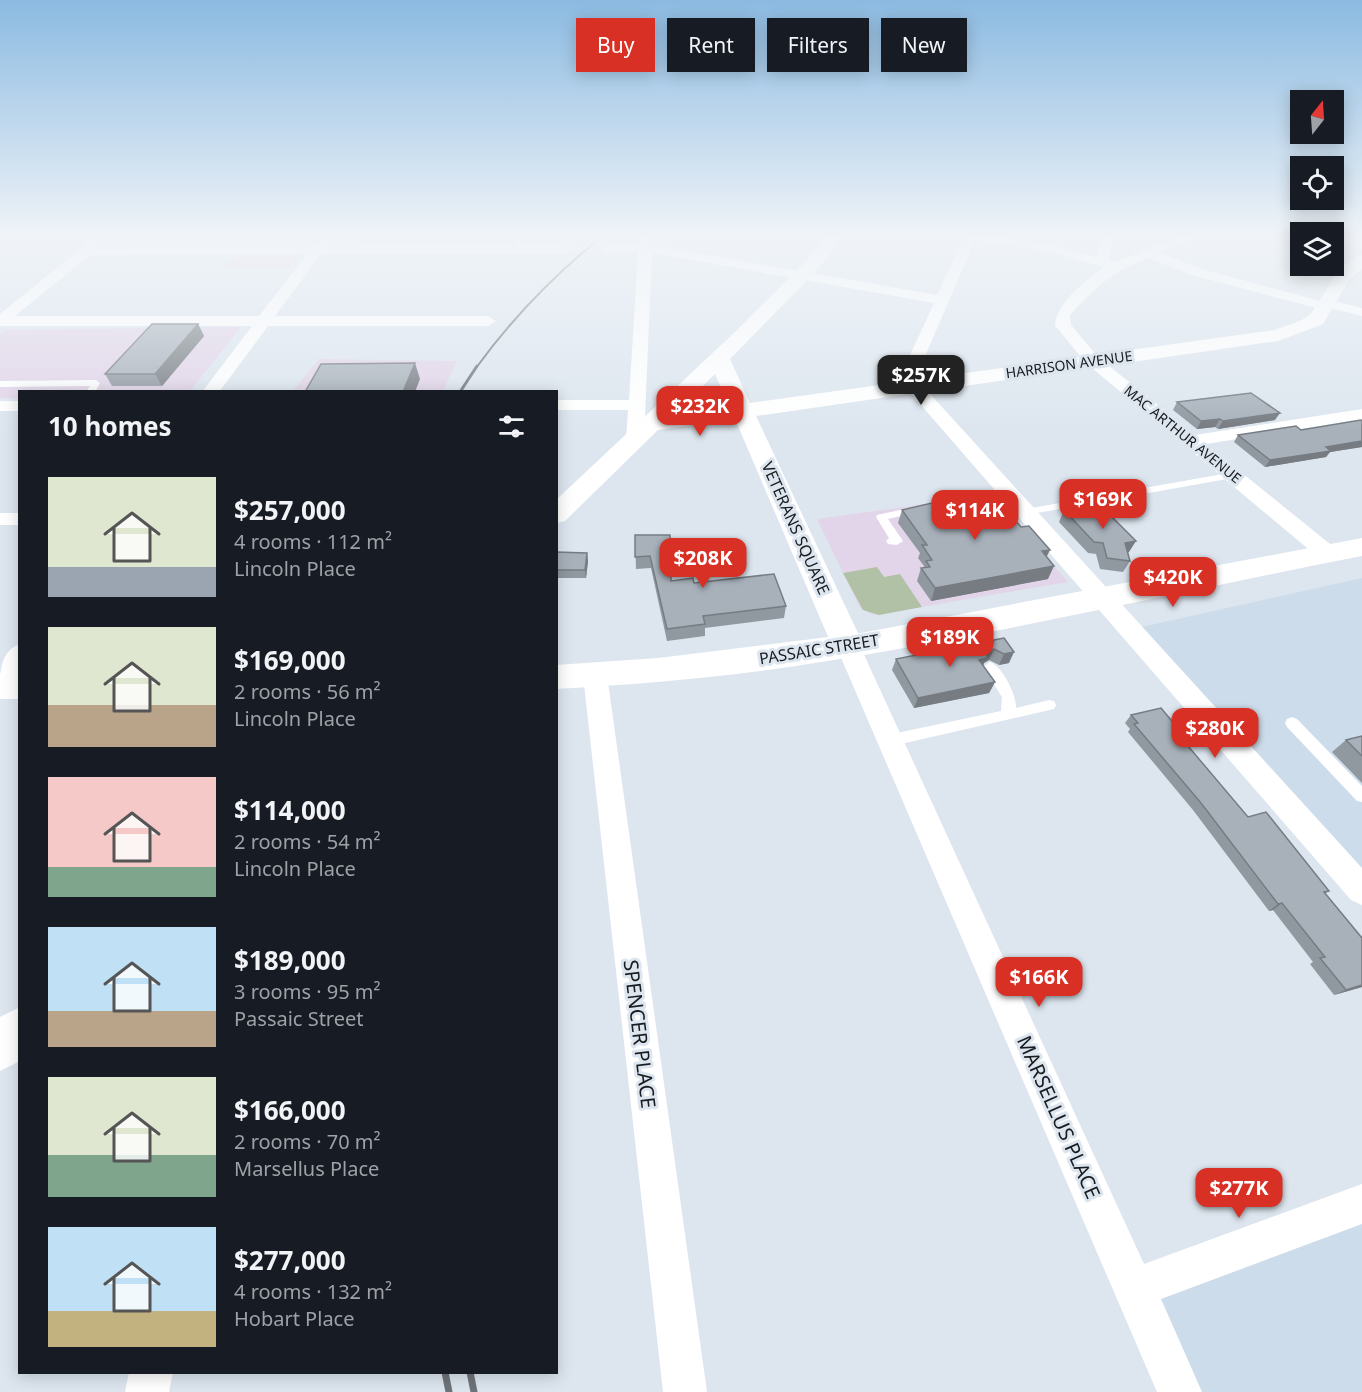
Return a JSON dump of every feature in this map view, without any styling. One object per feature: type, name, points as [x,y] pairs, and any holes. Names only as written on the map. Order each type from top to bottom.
[{"type":"street","points":[[0,321],[26,300]]},
{"type":"street","points":[[212,390],[279,300]]},
{"type":"street","points":[[642,300],[636,405],[643,432]]},
{"type":"street","points":[[558,513],[777,300]]},
{"type":"street","points":[[942,300],[912,368],[914,386],[1005,496],[1026,512],[1362,890]]},
{"type":"street","name":"MAC ARTHUR AVENUE","points":[[1077,300],[1064,314],[1062,320],[1067,334],[1092,360],[1327,553]]},
{"type":"street","points":[[1309,300],[1362,312]]},
{"type":"street","name":"HARRISON AVENUE","points":[[744,411],[1278,335],[1316,320],[1328,300]]},
{"type":"street","points":[[0,321],[488,321]]},
{"type":"street","name":"VETERANS SQUARE","points":[[719,358],[848,646]]},
{"type":"street","points":[[558,405],[636,405]]},
{"type":"street","points":[[0,406],[18,406]]},
{"type":"street","points":[[643,432],[744,411]]},
{"type":"street","points":[[1192,441],[1362,414]]},
{"type":"street","points":[[0,519],[18,519]]},
{"type":"street","name":"PASSAIC STREET","points":[[558,677],[730,663],[848,646],[1362,547]]},
{"type":"street","name":"MARSELLUS PLACE","points":[[848,646],[1180,1392]]},
{"type":"street","points":[[0,681],[18,656]]},
{"type":"street","name":"SPENCER PLACE","points":[[595,675],[685,1392]]},
{"type":"street","points":[[0,686],[18,686]]},
{"type":"street","points":[[0,1048],[18,1031]]},
{"type":"street","points":[[1135,1288],[1362,1204]]},
{"type":"street","points":[[147,1392],[151,1374]]},
{"type":"lane","points":[[0,384],[96,383],[91,390]]},
{"type":"lane","points":[[1026,512],[1234,475]]},
{"type":"lane","points":[[892,541],[897,541],[881,518],[925,508]]},
{"type":"lane","points":[[963,625],[981,653]]},
{"type":"lane","points":[[990,667],[1008,695],[1010,705],[1005,716]]},
{"type":"lane","points":[[892,741],[1050,705]]},
{"type":"lane","points":[[1292,723],[1362,796]]},
{"type":"shaded area","points":[[241,327],[191,390],[18,390],[18,398],[0,398],[0,334],[5,330]]},
{"type":"shaded area","points":[[319,359],[457,361],[443,390],[294,390]]},
{"type":"shaded area","points":[[991,495],[1068,582],[874,615],[860,608],[817,519]]},
{"type":"shaded area","points":[[1362,578],[1362,885],[1133,629]]},
{"type":"shaded area","points":[[1362,1214],[1362,1392],[1187,1392],[1149,1296]]},
{"type":"green space","points":[[877,567],[884,577],[900,574],[922,607],[879,615],[863,610],[843,573]]},
{"type":"building","points":[[152,324],[198,324],[155,374],[105,374]]},
{"type":"building","points":[[415,363],[404,390],[306,390],[321,364]]},
{"type":"building","points":[[1251,393],[1280,413],[1223,421],[1220,419],[1201,421],[1177,402]]},
{"type":"building","points":[[1361,420],[1362,441],[1326,447],[1331,451],[1270,460],[1238,435],[1296,426],[1301,430]]},
{"type":"building","points":[[994,495],[1021,527],[1029,526],[1050,550],[1042,551],[1054,566],[935,588],[921,568],[930,567],[926,561],[932,560],[922,545],[927,545],[902,510],[949,499],[952,502]]},
{"type":"building","points":[[1099,504],[1136,541],[1125,543],[1130,561],[1107,558],[1103,543],[1094,542],[1064,510]]},
{"type":"building","points":[[635,535],[670,535],[671,581],[693,578],[694,583],[774,574],[786,606],[703,616],[705,624],[667,629],[650,556],[635,557]]},
{"type":"building","points":[[558,552],[587,553],[585,570],[558,570]]},
{"type":"building","points":[[1004,638],[1014,652],[1004,654],[994,649],[987,654],[987,658],[979,660],[995,682],[918,698],[896,659],[977,643],[981,647],[991,647],[994,640]]},
{"type":"building","points":[[1161,708],[1181,732],[1177,733],[1248,817],[1266,812],[1329,891],[1324,892],[1362,938],[1362,985],[1346,990],[1320,958],[1325,957],[1282,903],[1278,904],[1201,803],[1134,724],[1138,723],[1131,715]]},
{"type":"building","points":[[1362,736],[1362,756],[1346,740]]},
{"type":"railway","points":[[476,368],[532,300]]},
{"type":"railway","points":[[461,390],[477,366]]},
{"type":"railway","points":[[445,1374],[449,1392]]},
{"type":"railway","points":[[470,1374],[474,1392]]}]
